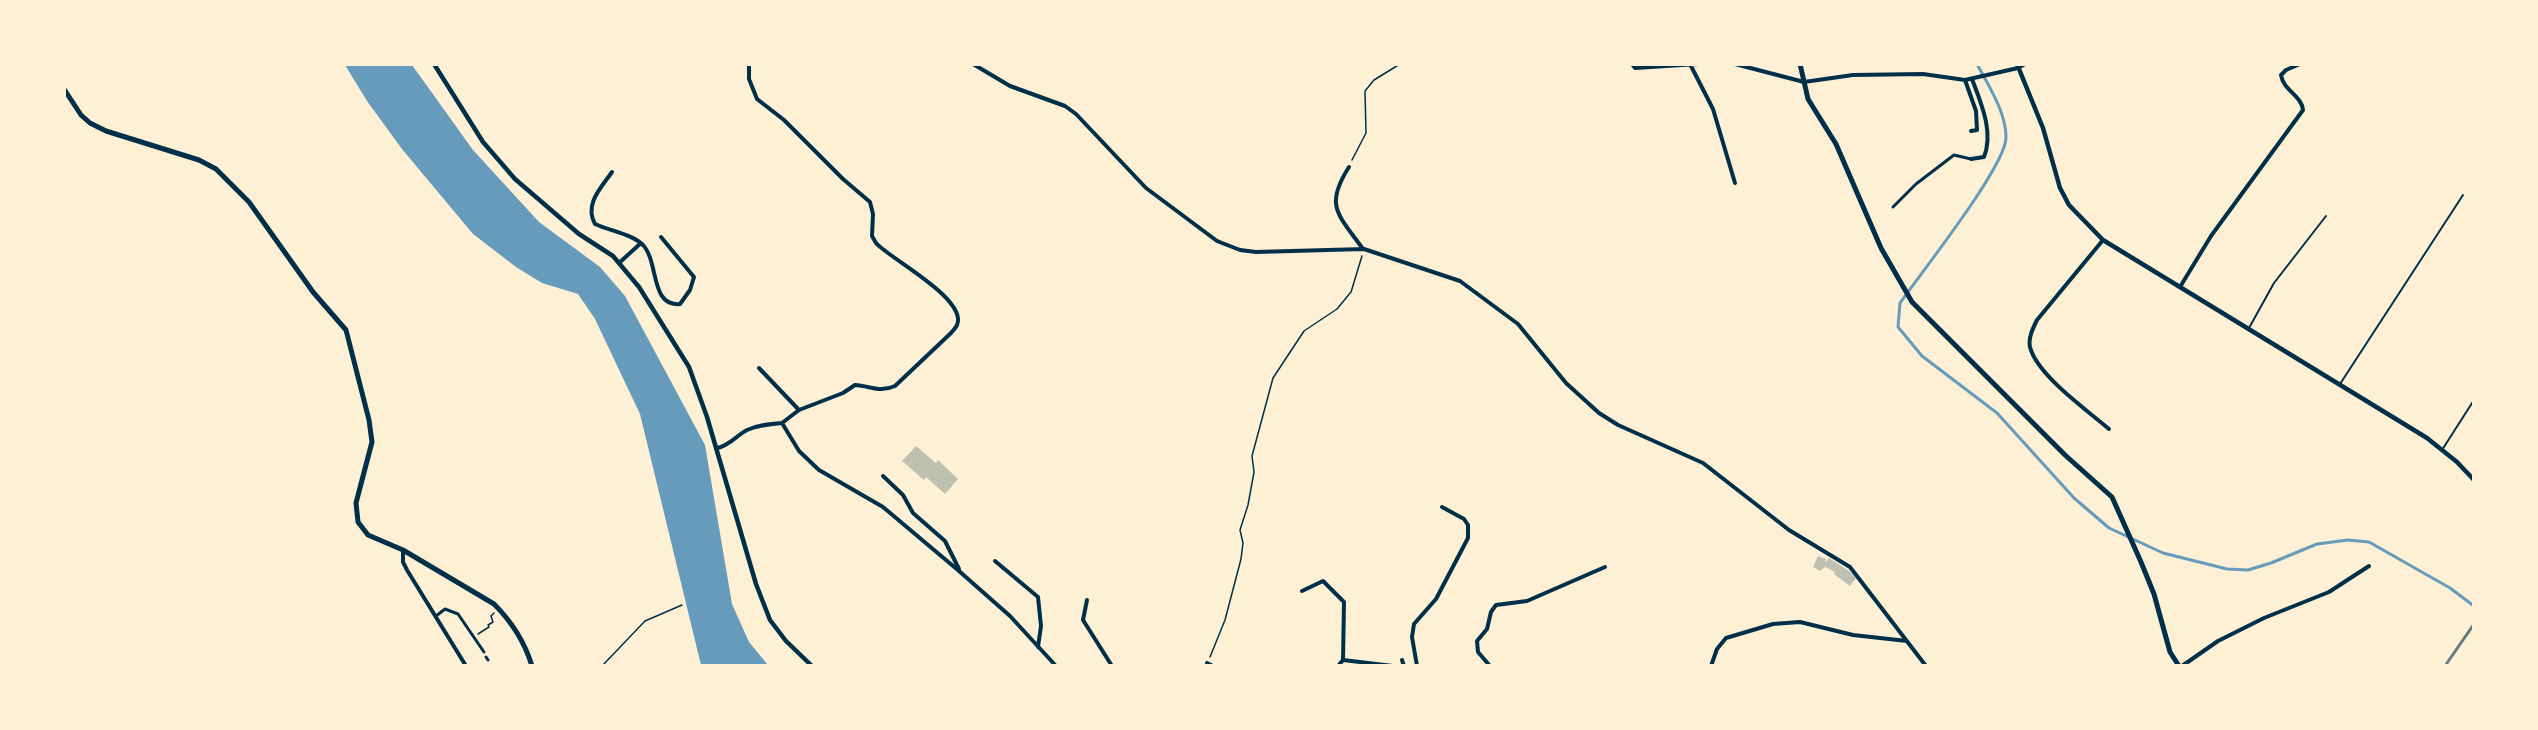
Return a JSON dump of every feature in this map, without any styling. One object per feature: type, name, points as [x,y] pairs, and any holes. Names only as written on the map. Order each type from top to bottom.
[{"type":"main road","points":[[1800,64],[1808,99],[1836,144],[1881,248],[1912,302],[2066,455],[2112,497],[2154,594],[2170,652],[2180,666]]},
{"type":"main road","points":[[64,89],[81,115],[105,131],[163,147],[216,170],[249,202],[314,292],[346,330],[370,430],[371,451],[356,503],[358,522],[368,535],[403,550],[474,591],[499,609],[522,641],[532,666]]},
{"type":"street","points":[[434,64],[483,142],[515,179],[579,234],[613,256],[639,287],[688,367],[717,448],[756,584],[770,620],[812,666]]},
{"type":"street","points":[[717,448],[724,447],[747,430],[766,424],[782,423],[798,410],[827,400],[855,385],[874,390],[886,390],[895,386],[958,325],[958,316],[937,288],[876,243],[872,236],[873,210],[870,202],[843,179],[800,135],[757,99],[749,79],[748,64]]},
{"type":"street","points":[[973,64],[1010,86],[1065,106],[1076,114],[1146,188],[1217,242],[1240,250],[1256,252],[1364,249],[1449,276],[1468,286],[1527,332],[1566,383],[1599,413],[1618,425],[1702,463],[1796,535],[1850,567],[1926,666]]},
{"type":"street","points":[[1632,64],[1635,68],[1698,64]]},
{"type":"street","points":[[1735,64],[1804,82],[1853,75],[1923,74],[1965,80],[2025,64]]},
{"type":"street","points":[[2180,287],[2211,236],[2303,110],[2302,105],[2282,82],[2281,75],[2286,70],[2300,64]]},
{"type":"street","points":[[1691,66],[1713,109],[1735,183]]},
{"type":"street","points":[[2017,66],[2034,104],[2060,188],[2069,205],[2103,240],[2427,438],[2474,480]]},
{"type":"street","points":[[1893,207],[1916,184],[1954,155],[1971,159],[1984,157],[1988,147],[1989,132],[1972,79]]},
{"type":"street","points":[[1965,80],[1976,111],[1977,130],[1971,131]]},
{"type":"street","points":[[1349,167],[1336,189],[1334,199],[1344,222],[1364,249]]},
{"type":"street","points":[[612,172],[590,206],[591,217],[595,224],[641,243],[651,258],[663,300],[680,304],[690,290],[694,277],[661,237]]},
{"type":"street","points":[[2103,240],[2037,320],[2031,333],[2030,345],[2034,356],[2044,370],[2109,429]]},
{"type":"street","points":[[619,263],[641,243]]},
{"type":"street","points":[[759,368],[798,410]]},
{"type":"street","points":[[782,423],[799,451],[819,470],[883,507],[1010,616],[1056,666]]},
{"type":"street","points":[[883,476],[903,495],[913,513],[945,541],[959,570]]},
{"type":"street","points":[[1417,666],[1412,637],[1414,624],[1436,599],[1468,538],[1468,525],[1464,519],[1442,507]]},
{"type":"street","points":[[403,550],[403,562],[407,570],[466,666]]},
{"type":"street","points":[[995,561],[1038,597],[1041,626],[1038,647]]},
{"type":"street","points":[[2180,666],[2218,641],[2264,618],[2329,592],[2369,566]]},
{"type":"street","points":[[1490,666],[1478,652],[1477,641],[1487,629],[1491,612],[1496,605],[1527,601],[1605,567]]},
{"type":"street","points":[[1302,591],[1323,580],[1344,602],[1343,660],[1338,666]]},
{"type":"street","points":[[1087,600],[1083,620],[1112,666]]},
{"type":"street","points":[[434,617],[445,609],[458,614],[484,652]]},
{"type":"street","points":[[1712,666],[1717,650],[1726,639],[1755,627],[1773,624],[1800,622],[1853,635],[1907,641]]},
{"type":"street","points":[[1343,660],[1393,666]]},
{"type":"street","points":[[1402,660],[1404,666]]},
{"type":"street","points":[[1207,663],[1213,666]]},
{"type":"lane","points":[[2340,384],[2463,195]]},
{"type":"lane","points":[[2249,328],[2274,283],[2326,216]]},
{"type":"lane","points":[[2442,450],[2474,399]]},
{"type":"path","points":[[1349,167],[1366,133],[1365,92],[1374,80],[1400,64]]},
{"type":"path","points":[[1207,663],[1225,620],[1241,559],[1243,543],[1240,530],[1248,505],[1254,472],[1252,456],[1273,378],[1304,331],[1337,309],[1351,292],[1364,249]]},
{"type":"path","points":[[602,666],[645,621],[682,605]]},
{"type":"path","points":[[483,631],[493,622],[491,616],[499,609]]},
{"type":"water","points":[[345,65],[412,65],[473,150],[539,222],[600,267],[625,296],[705,445],[732,604],[749,642],[768,665],[701,665],[640,414],[595,319],[578,294],[542,283],[516,267],[473,234],[402,149],[367,101]]},
{"type":"building","points":[[916,446],[936,463],[938,460],[958,479],[945,494],[926,477],[924,480],[902,461]]},
{"type":"building","points":[[1818,556],[1826,559],[1825,563],[1829,558],[1856,578],[1850,586],[1834,574],[1835,572],[1825,567],[1820,571],[1813,567]]},
{"type":"waterway","points":[[1977,64],[2000,108],[2006,137],[2003,151],[1993,171],[1900,303],[1898,327],[1922,356],[1997,413],[2074,498],[2109,528],[2163,553],[2227,569],[2248,570],[2317,544],[2348,540],[2369,542],[2450,588],[2474,606]]},
{"type":"railway","points":[[2445,666],[2474,624]]}]
